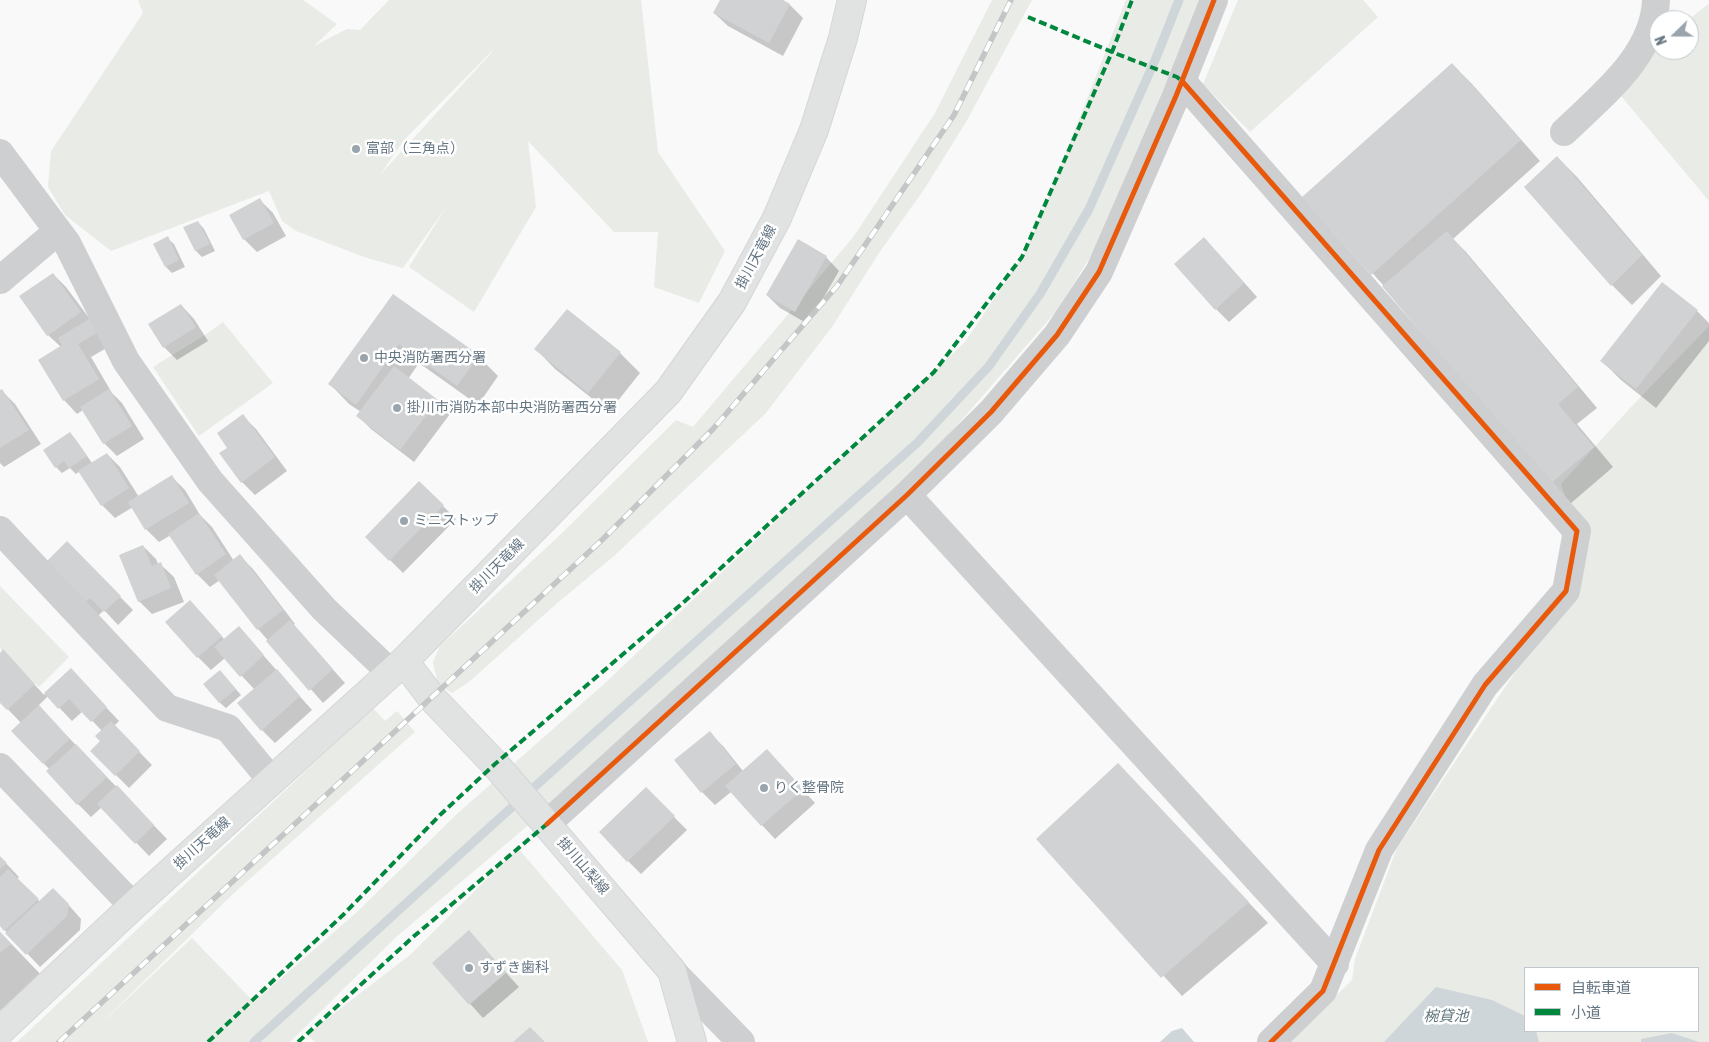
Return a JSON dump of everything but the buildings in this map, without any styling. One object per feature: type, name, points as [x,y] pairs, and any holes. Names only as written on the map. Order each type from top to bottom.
[{"type":"main road","name":"掛川天竜線","points":[[0,1031],[133,906],[397,667],[668,392],[732,302],[777,218],[814,130],[843,38],[852,0]]},
{"type":"main road","name":"掛川山梨線","points":[[397,667],[432,698],[498,769],[672,971],[692,1042]]},
{"type":"street","points":[[544,821],[907,495],[991,412],[1056,335],[1099,272],[1182,81],[1214,0]]},
{"type":"street","points":[[1564,132],[1618,78],[1643,46],[1656,10],[1656,0]]},
{"type":"street","points":[[1182,81],[1577,531],[1566,591],[1485,685],[1378,850],[1323,991],[1272,1042]]},
{"type":"street","points":[[0,153],[67,243],[126,361],[210,481],[324,609],[397,667]]},
{"type":"street","points":[[0,280],[58,231]]},
{"type":"street","points":[[907,495],[1335,964]]},
{"type":"street","points":[[0,530],[167,708],[228,728],[272,781]]},
{"type":"street","points":[[2,773],[133,906]]},
{"type":"street","points":[[672,971],[741,1042]]},
{"type":"shaded area","points":[[138,0],[303,0],[337,24],[314,46],[347,29],[360,30],[389,0],[641,0],[658,152],[725,251],[699,303],[654,287],[658,232],[614,232],[528,141],[536,207],[474,312],[409,267],[446,207],[403,268],[367,258],[296,231],[282,221],[269,191],[111,251],[65,215],[48,187],[51,151],[143,13]],"holes":[[[493,51],[380,175],[404,140]]]},
{"type":"shaded area","points":[[992,0],[1032,0],[966,122],[925,188],[879,253],[832,327],[765,414],[614,556],[555,605],[469,682],[452,693],[438,684],[433,662],[440,646],[559,536],[676,420],[693,427],[854,236],[935,113]]},
{"type":"shaded area","points":[[1126,0],[1200,0],[1165,91],[1109,225],[1060,307],[905,485],[558,800],[395,938],[290,1042],[17,1042],[373,708],[385,721],[397,711],[415,732],[234,893],[95,1029],[192,938],[254,1002],[357,912],[458,813],[604,684],[965,342],[1022,257],[1040,218]]},
{"type":"shaded area","points":[[1238,0],[1363,0],[1378,17],[1250,132],[1203,84]]},
{"type":"shaded area","points":[[1709,5],[1709,201],[1616,90],[1649,54],[1649,60],[1699,60],[1699,11]]},
{"type":"shaded area","points":[[223,322],[273,383],[199,436],[153,367]]},
{"type":"shaded area","points":[[1709,326],[1709,1042],[1289,1042],[1352,980],[1355,959],[1397,848],[1532,647],[1577,531],[1561,484],[1631,407]]},
{"type":"shaded area","points":[[0,586],[69,657],[39,687],[0,648]]},
{"type":"shaded area","points":[[518,848],[622,970],[648,1042],[315,1042],[307,1034],[410,955]]},
{"type":"water","name":"椀貸池","points":[[1436,987],[1492,1000],[1524,1016],[1524,1032],[1536,1032],[1539,1042],[1384,1042]]},
{"type":"water","points":[[1182,1028],[1194,1042],[1160,1042],[1172,1031]]},
{"type":"water","points":[[1672,1033],[1699,1042],[1641,1042],[1641,1039]]},
{"type":"waterway","points":[[254,1042],[917,443],[989,366],[1040,294],[1089,209],[1156,58],[1179,0]]},
{"type":"railway","points":[[59,1042],[603,539],[713,429],[837,286],[954,115],[1011,0]]},
{"type":"marked path","points":[[208,1042],[343,915],[440,815],[495,764],[685,601],[934,372],[1022,257],[1112,52],[1132,0]]},
{"type":"marked path","points":[[1028,17],[1177,77],[1182,81]]},
{"type":"marked path","points":[[298,1042],[413,937],[547,824]]},
{"type":"cycle path","points":[[547,824],[907,495],[991,412],[1057,335],[1099,272],[1176,96],[1214,0]]},
{"type":"cycle path","points":[[1182,81],[1577,531],[1566,591],[1485,685],[1379,850],[1323,991],[1271,1042]]},
{"type":"place","name":"富部（三角点）","points":[[356,149]]},
{"type":"place","name":"中央消防署西分署","points":[[364,358]]},
{"type":"place","name":"掛川市消防本部中央消防署西分署","points":[[397,408]]},
{"type":"place","name":"ミニストップ","points":[[404,521]]},
{"type":"place","name":"りく整骨院","points":[[764,788]]},
{"type":"place","name":"すずき歯科","points":[[469,968]]}]
